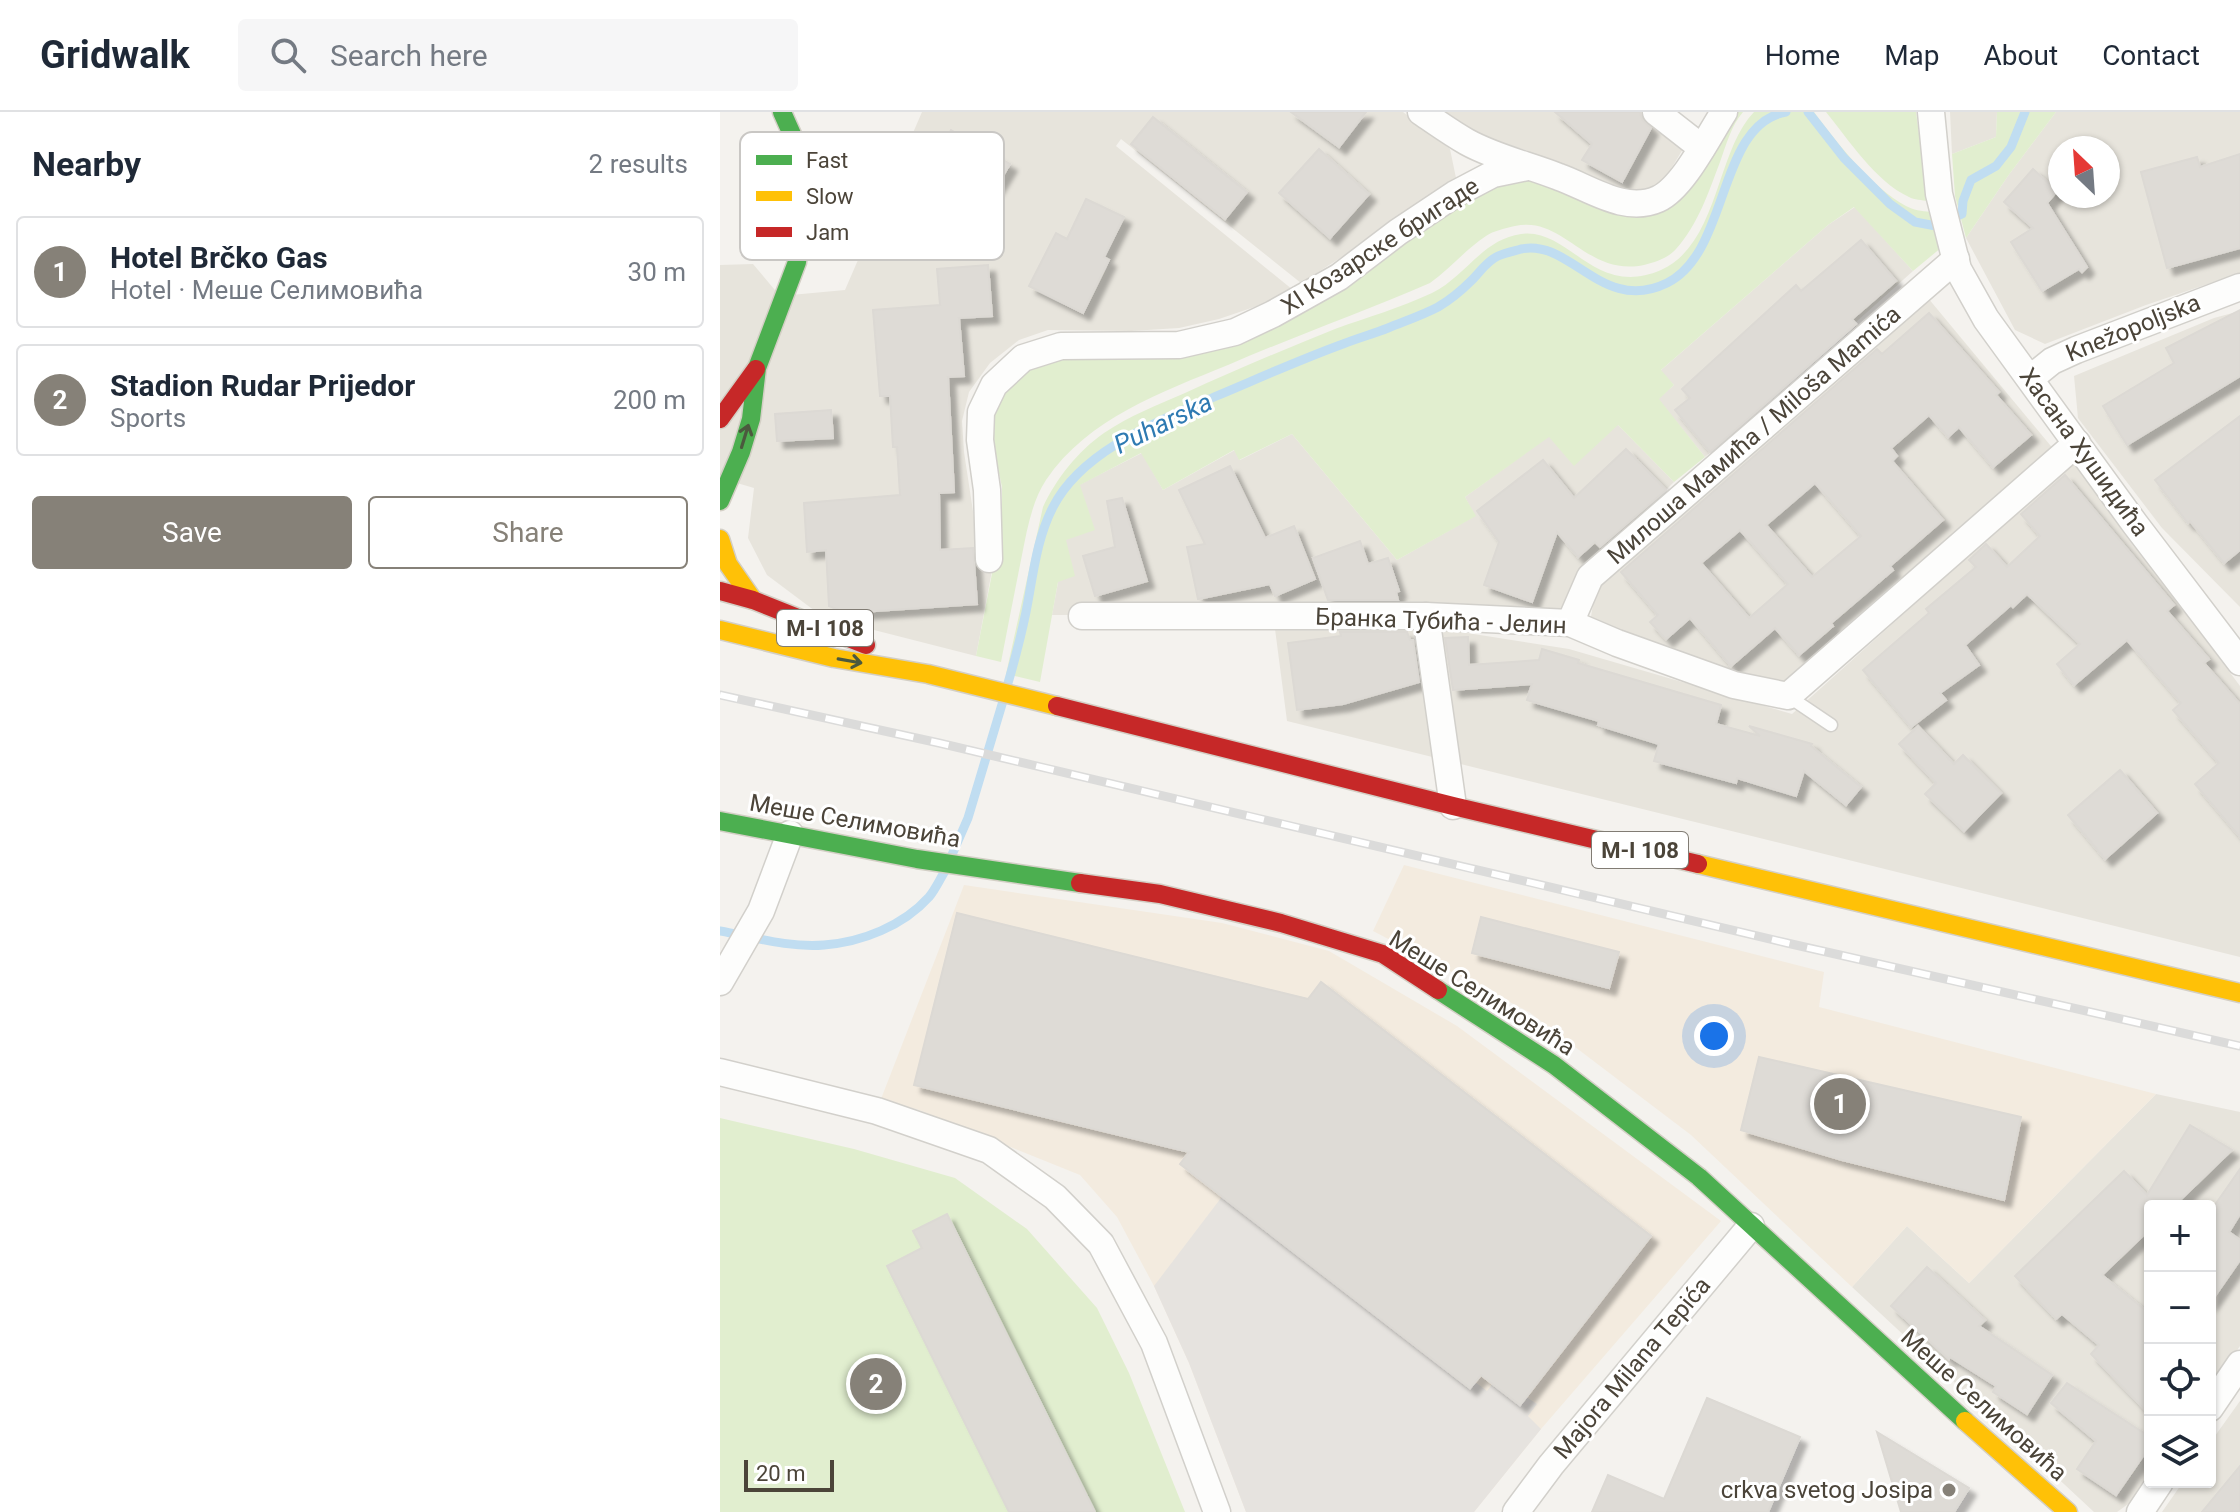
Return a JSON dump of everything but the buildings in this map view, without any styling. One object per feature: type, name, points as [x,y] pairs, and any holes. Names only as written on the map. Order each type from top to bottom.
[{"type":"street","points":[[782,112],[791,132]]},
{"type":"street","name":"XI Козарске бригаде","points":[[1421,112],[1468,143],[1558,176],[1602,196],[1638,205],[1661,199],[1687,172],[1724,112]]},
{"type":"street","points":[[1656,112],[1702,148]]},
{"type":"street","name":"Хасана Хушидића","points":[[1931,112],[1939,194],[1958,269],[1986,319],[2135,524],[2228,633],[2240,662]]},
{"type":"street","name":"XI Козарске бригаде","points":[[989,559],[987,490],[980,440],[981,412],[994,385],[1023,358],[1061,346],[1179,345],[1235,332],[1339,277],[1455,194],[1493,174],[1527,167]]},
{"type":"street","name":"Милоша Мамића / Miloša Mamića","points":[[1570,623],[1590,577],[1956,259]]},
{"type":"street","points":[[720,501],[751,419],[757,368],[797,260]]},
{"type":"street","name":"Knežopoljska","points":[[2031,378],[2052,361],[2076,350],[2240,287]]},
{"type":"street","points":[[720,419],[757,368]]},
{"type":"street","points":[[1788,696],[2077,443]]},
{"type":"street","points":[[720,539],[728,564],[753,600]]},
{"type":"street","name":"M-I 108","points":[[720,591],[753,600],[863,643],[928,674]]},
{"type":"street","name":"Бранка Тубића - Јелин","points":[[1082,616],[1426,616],[1570,623],[1734,685],[1788,696]]},
{"type":"street","points":[[1426,616],[1453,806]]},
{"type":"street","name":"M-I 108","points":[[720,630],[834,658],[962,682],[1453,806],[2240,993]]},
{"type":"street","name":"Меше Селимовића","points":[[720,821],[917,859],[1160,894],[1281,923],[1383,954],[1554,1065],[1699,1177],[1914,1376],[2068,1512]]},
{"type":"street","points":[[722,980],[761,911],[790,834]]},
{"type":"street","points":[[720,1072],[877,1111],[989,1150],[1055,1197],[1101,1244],[1154,1343],[1217,1512]]},
{"type":"street","name":"Majora Milana Tepića","points":[[1516,1512],[1551,1465],[1751,1226]]},
{"type":"street","points":[[2216,1399],[2240,1364]]},
{"type":"street","points":[[2140,1512],[2156,1488]]},
{"type":"lane","points":[[1788,696],[1831,725]]},
{"type":"shaded area","points":[[922,112],[1403,112],[1450,149],[1456,178],[1436,199],[1301,283],[1121,139],[1116,146],[1293,290],[1219,319],[1179,328],[1048,330],[1019,340],[990,363],[969,392],[962,421],[981,564],[993,565],[976,656],[823,617],[767,575],[748,538],[754,488],[720,478],[720,265],[753,264],[780,296],[845,290],[858,260],[1004,260],[1004,132],[913,132]]},
{"type":"shaded area","points":[[1444,112],[1646,112],[1686,144],[1663,182],[1638,195],[1615,192],[1528,151],[1467,131]]},
{"type":"shaded area","points":[[1950,112],[1997,112],[1996,137],[1952,154]]},
{"type":"shaded area","points":[[2056,112],[2240,112],[2240,273],[2045,344],[2015,330],[1966,238]]},
{"type":"shaded area","points":[[1855,207],[1913,271],[1705,457],[1658,399],[1674,385],[1660,371],[1828,225]]},
{"type":"shaded area","points":[[1928,298],[2055,451],[1788,692],[1588,636],[1596,585]]},
{"type":"shaded area","points":[[2240,311],[2240,607],[2162,528],[2078,418],[2074,376],[2214,318]]},
{"type":"shaded area","points":[[1618,425],[1674,482],[1577,578],[1566,630],[1394,614],[1052,615],[1079,485],[1142,453],[1163,490],[1235,450],[1240,460],[1292,434],[1397,560],[1475,516],[1465,497],[1549,436]]},
{"type":"shaded area","points":[[2073,462],[2240,686],[2240,957],[1287,721],[1275,629],[1410,624],[1569,649],[1792,714]]},
{"type":"shaded area","points":[[1404,865],[1824,972],[1819,1007],[2156,1094],[1969,1283],[1907,1226],[1852,1287],[1691,1135],[1529,1012],[1373,931]]},
{"type":"shaded area","points":[[964,885],[1222,923],[1329,951],[1457,1026],[1721,1221],[1541,1429],[1474,1512],[1246,1512],[1189,1363],[1154,1286],[1117,1217],[1080,1175],[919,1110],[881,1099]]},
{"type":"shaded area","points":[[2156,1094],[2240,1112],[2240,1346],[2216,1380],[2216,1200],[2144,1200],[2144,1484],[2131,1502],[2117,1512],[2094,1512],[1852,1287],[1907,1226],[1969,1283]]},
{"type":"shaded area","points":[[1224,1194],[1487,1391],[1497,1378],[1537,1404],[1528,1416],[1541,1429],[1474,1512],[1246,1512],[1189,1363],[1154,1286]]},
{"type":"shaded area","points":[[2240,1401],[2240,1512],[2162,1512],[2179,1488],[2216,1488],[2216,1435]]},
{"type":"green space","points":[[1724,112],[1743,112],[1729,136],[1697,219],[1684,240],[1666,257],[1644,265],[1624,266],[1591,255],[1548,229],[1532,225],[1500,230],[1479,241],[1430,283],[1152,397],[1105,423],[1063,458],[1037,497],[1026,536],[1001,662],[976,656],[1002,522],[1002,487],[991,437],[991,417],[1010,369],[1134,341],[1230,328],[1459,198],[1533,175],[1647,205]]},
{"type":"green space","points":[[1754,112],[1814,112],[1868,177],[1893,198],[1909,207],[1930,212],[1942,247],[1913,271],[1854,207],[1828,225],[1661,370],[1674,385],[1659,399],[1705,457],[1674,482],[1618,425],[1574,466],[1549,437],[1465,497],[1476,516],[1397,560],[1292,434],[1239,460],[1234,450],[1163,490],[1141,453],[1080,485],[1095,530],[1066,540],[1075,576],[1058,582],[1040,682],[1006,674],[1043,507],[1069,466],[1104,433],[1143,411],[1260,360],[1432,293],[1508,237],[1538,235],[1554,241],[1600,270],[1618,276],[1638,276],[1661,270],[1680,257],[1695,240],[1741,129]]},
{"type":"green space","points":[[1826,112],[1916,112],[1928,201],[1911,198],[1885,181],[1863,159]]},
{"type":"green space","points":[[1997,112],[2056,112],[1966,238],[1955,196],[1952,154],[1996,137]]},
{"type":"green space","points":[[720,1118],[854,1149],[955,1178],[1027,1229],[1097,1308],[1129,1373],[1185,1512],[720,1512]]},
{"type":"waterway","name":"Puharska","points":[[1008,683],[1047,520],[1066,487],[1102,453],[1192,406],[1310,356],[1432,310],[1460,291],[1490,261],[1507,253],[1539,249],[1556,254],[1605,283],[1624,290],[1644,290],[1667,283],[1687,267],[1702,245],[1747,139],[1764,122],[1786,112]]},
{"type":"waterway","name":"Puharska","points":[[1808,112],[1844,158],[1890,204],[1915,222],[1936,226],[1962,214],[1971,180],[1996,166],[2011,147],[2025,112]]},
{"type":"waterway","name":"Puharska","points":[[951,857],[968,818],[1003,701]]},
{"type":"waterway","name":"Puharska","points":[[720,931],[798,945],[853,940],[881,931],[907,916],[929,897],[945,871]]},
{"type":"railway","points":[[720,695],[939,743],[1787,943],[2240,1046]]},
{"type":"traffic: fast","points":[[782,112],[791,132]]},
{"type":"traffic: fast","points":[[720,501],[751,419],[757,368],[797,260]]},
{"type":"traffic: fast","points":[[720,821],[917,859],[1080,883]]},
{"type":"traffic: fast","points":[[1438,990],[1554,1065],[1699,1177],[1965,1421]]},
{"type":"traffic: slow","points":[[720,539],[728,564],[753,600]]},
{"type":"traffic: slow","points":[[720,630],[834,658],[928,674],[1057,706]]},
{"type":"traffic: slow","points":[[1698,864],[2240,993]]},
{"type":"traffic: slow","points":[[1965,1421],[2068,1512]]},
{"type":"traffic: jam","points":[[720,419],[756,369]]},
{"type":"traffic: jam","points":[[720,591],[753,600],[866,645]]},
{"type":"traffic: jam","points":[[1057,706],[1698,864]]},
{"type":"traffic: jam","points":[[1080,883],[1160,894],[1281,923],[1383,954],[1438,990]]},
{"type":"place","name":"Hotel Brčko Gas","points":[[1840,1104]]},
{"type":"place","name":"Stadion Rudar Prijedor","points":[[876,1384]]},
{"type":"place","name":"crkva svetog Josipa","points":[[1949,1490]]}]
